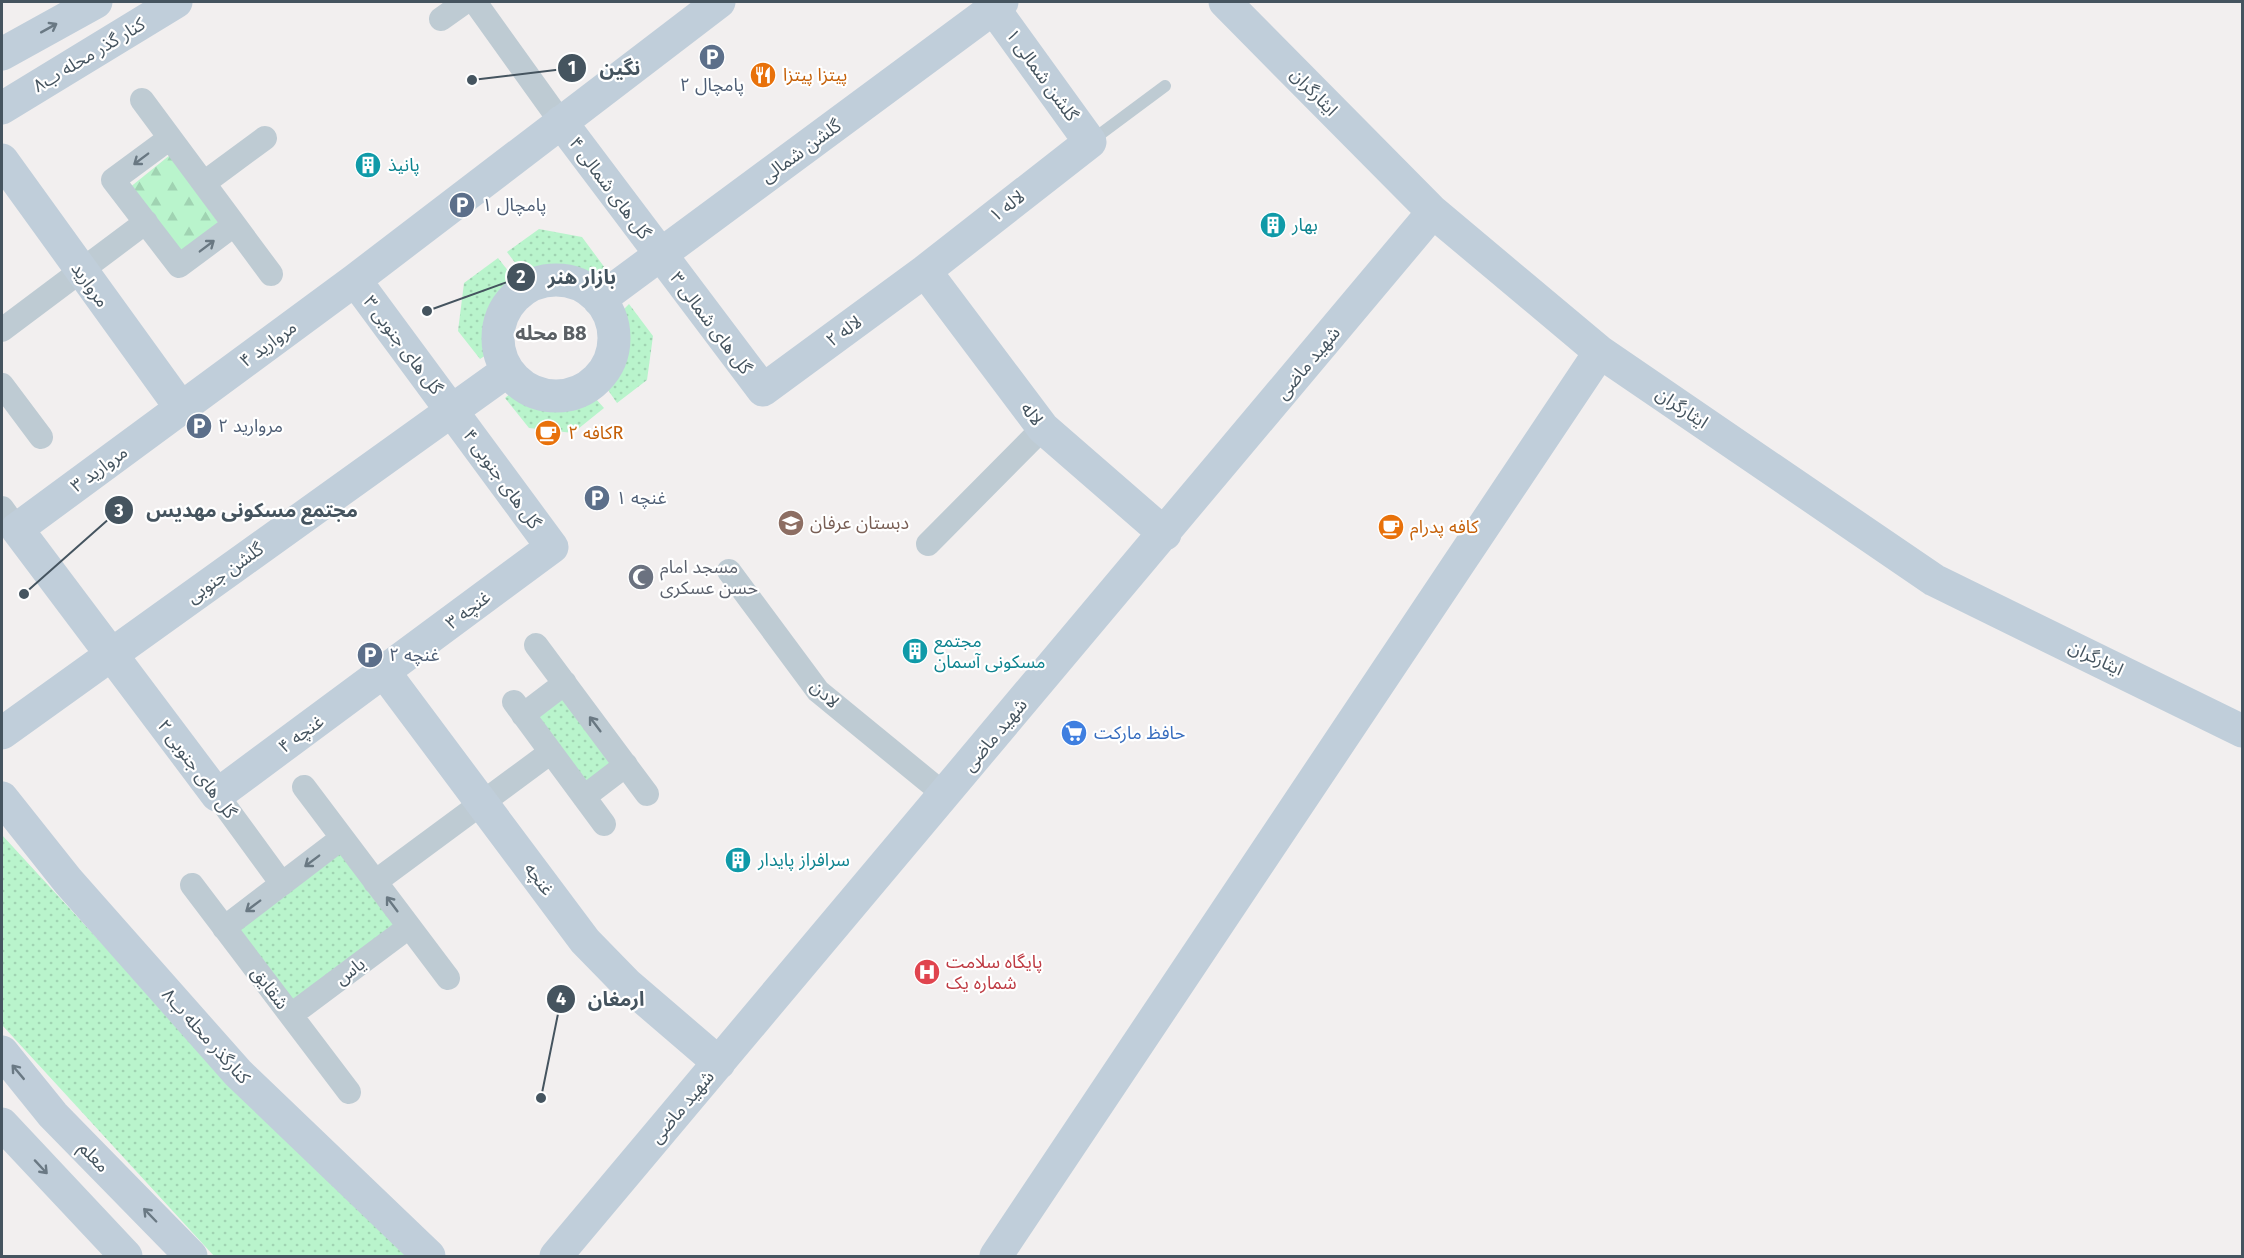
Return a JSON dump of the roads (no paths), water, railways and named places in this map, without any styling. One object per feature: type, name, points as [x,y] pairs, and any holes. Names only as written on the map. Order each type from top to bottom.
[{"type":"street","points":[[2,54],[96,2]]},
{"type":"street","name":"کنار گذر محله ب۸","points":[[2,108],[176,2]]},
{"type":"street","points":[[441,19],[465,2]]},
{"type":"street","points":[[475,2],[561,122]]},
{"type":"street","name":"مروارید ۴","points":[[181,408],[355,280],[719,2]]},
{"type":"street","name":"ایثارگران","points":[[1226,2],[1432,213],[1600,352],[1934,580],[2210,713],[2242,731]]},
{"type":"street","name":"گلشن شمالی ۱","points":[[995,4],[1090,142]]},
{"type":"street","name":"گلشن شمالی","points":[[599,300],[995,4]]},
{"type":"street","points":[[142,100],[271,274]]},
{"type":"street","name":"گل های شمالی ۴","points":[[561,122],[659,255]]},
{"type":"street","points":[[170,138],[113,180],[179,266],[234,225]]},
{"type":"street","points":[[204,183],[265,138]]},
{"type":"street","name":"لاله ۱","points":[[925,271],[1090,142]]},
{"type":"street","name":"مروارید","points":[[2,160],[181,408]]},
{"type":"street","name":"شهید ماضی","points":[[556,1257],[1432,213]]},
{"type":"street","points":[[2,330],[146,222]]},
{"type":"street","name":"گل های شمالی ۳","points":[[659,255],[762,390]]},
{"type":"street","name":"لاله ۲","points":[[762,390],[925,271]]},
{"type":"street","name":"لاله","points":[[925,271],[1043,428],[1165,534]]},
{"type":"street","name":"گل های جنوبی ۳","points":[[355,280],[451,410]]},
{"type":"street","points":[[547,280],[567,281],[584,288],[599,300],[610,316],[614,336],[612,355],[590,386],[573,395],[553,397],[534,393],[518,383],[507,371],[498,351],[497,331],[502,313],[514,297],[529,286],[547,280]]},
{"type":"street","points":[[996,1257],[1600,352]]},
{"type":"street","name":"گلشن جنوبی","points":[[2,734],[507,371]]},
{"type":"street","points":[[4,394],[41,437]]},
{"type":"street","name":"مروارید ۳","points":[[9,524],[181,408]]},
{"type":"street","name":"گل های جنوبی ۴","points":[[451,410],[552,547]]},
{"type":"street","points":[[928,544],[1043,428]]},
{"type":"street","name":"گل های جنوبی ۲","points":[[9,524],[111,655],[282,884]]},
{"type":"street","name":"غنچه ۳","points":[[384,672],[552,547]]},
{"type":"street","name":"لادن","points":[[729,571],[818,691],[945,795]]},
{"type":"street","points":[[536,645],[647,794]]},
{"type":"street","name":"غنچه ۴","points":[[217,795],[384,672]]},
{"type":"street","name":"غنچه","points":[[384,672],[585,941],[627,984],[719,1063]]},
{"type":"street","points":[[565,683],[518,708],[604,824]]},
{"type":"street","name":"ایثارگران","points":[[2210,713],[2242,721]]},
{"type":"street","points":[[375,882],[551,752]]},
{"type":"street","points":[[584,797],[626,765]]},
{"type":"street","points":[[304,788],[448,978]]},
{"type":"street","name":"کنارگذر محله ب۸","points":[[2,798],[68,881],[238,1073],[429,1257]]},
{"type":"street","points":[[224,928],[342,838]]},
{"type":"street","name":"شقایق","points":[[192,885],[349,1092]]},
{"type":"street","name":"یاس","points":[[291,1015],[409,927]]},
{"type":"street","name":"معلم","points":[[2,1052],[53,1115],[191,1257]]},
{"type":"street","points":[[2,1124],[126,1257]]},
{"type":"lane","points":[[1090,142],[1164,86]]},
{"type":"place","name":"پامچال ۲","points":[[712,57]]},
{"type":"place","name":"پیتزا پیتزا","points":[[763,75]]},
{"type":"place","name":"نگین","points":[[472,80]]},
{"type":"place","name":"پانیذ","points":[[368,165]]},
{"type":"place","name":"پامچال ۱","points":[[462,205]]},
{"type":"place","name":"بهار","points":[[1273,225]]},
{"type":"place","name":"بازار هنر","points":[[427,311]]},
{"type":"place","name":"مروارید ۲","points":[[199,426]]},
{"type":"place","name":"کافه ۲R","points":[[548,433]]},
{"type":"place","name":"غنچه ۱","points":[[597,498]]},
{"type":"place","name":"دبستان عرفان","points":[[791,523]]},
{"type":"place","name":"کافه پدرام","points":[[1391,527]]},
{"type":"place","name":"مسجد امام حسن عسکری","points":[[641,577]]},
{"type":"place","name":"مجتمع مسکونی مهدیس","points":[[24,594]]},
{"type":"place","name":"مجتمع مسکونی آسمان","points":[[915,651]]},
{"type":"place","name":"غنچه ۲","points":[[370,655]]},
{"type":"place","name":"حافظ مارکت","points":[[1074,733]]},
{"type":"place","name":"سرافراز پایدار","points":[[738,860]]},
{"type":"place","name":"پایگاه سلامت شماره یک","points":[[927,972]]},
{"type":"place","name":"ارمغان","points":[[541,1098]]},
{"type":"district","name":"محله B8","points":[[551,333]]}]
